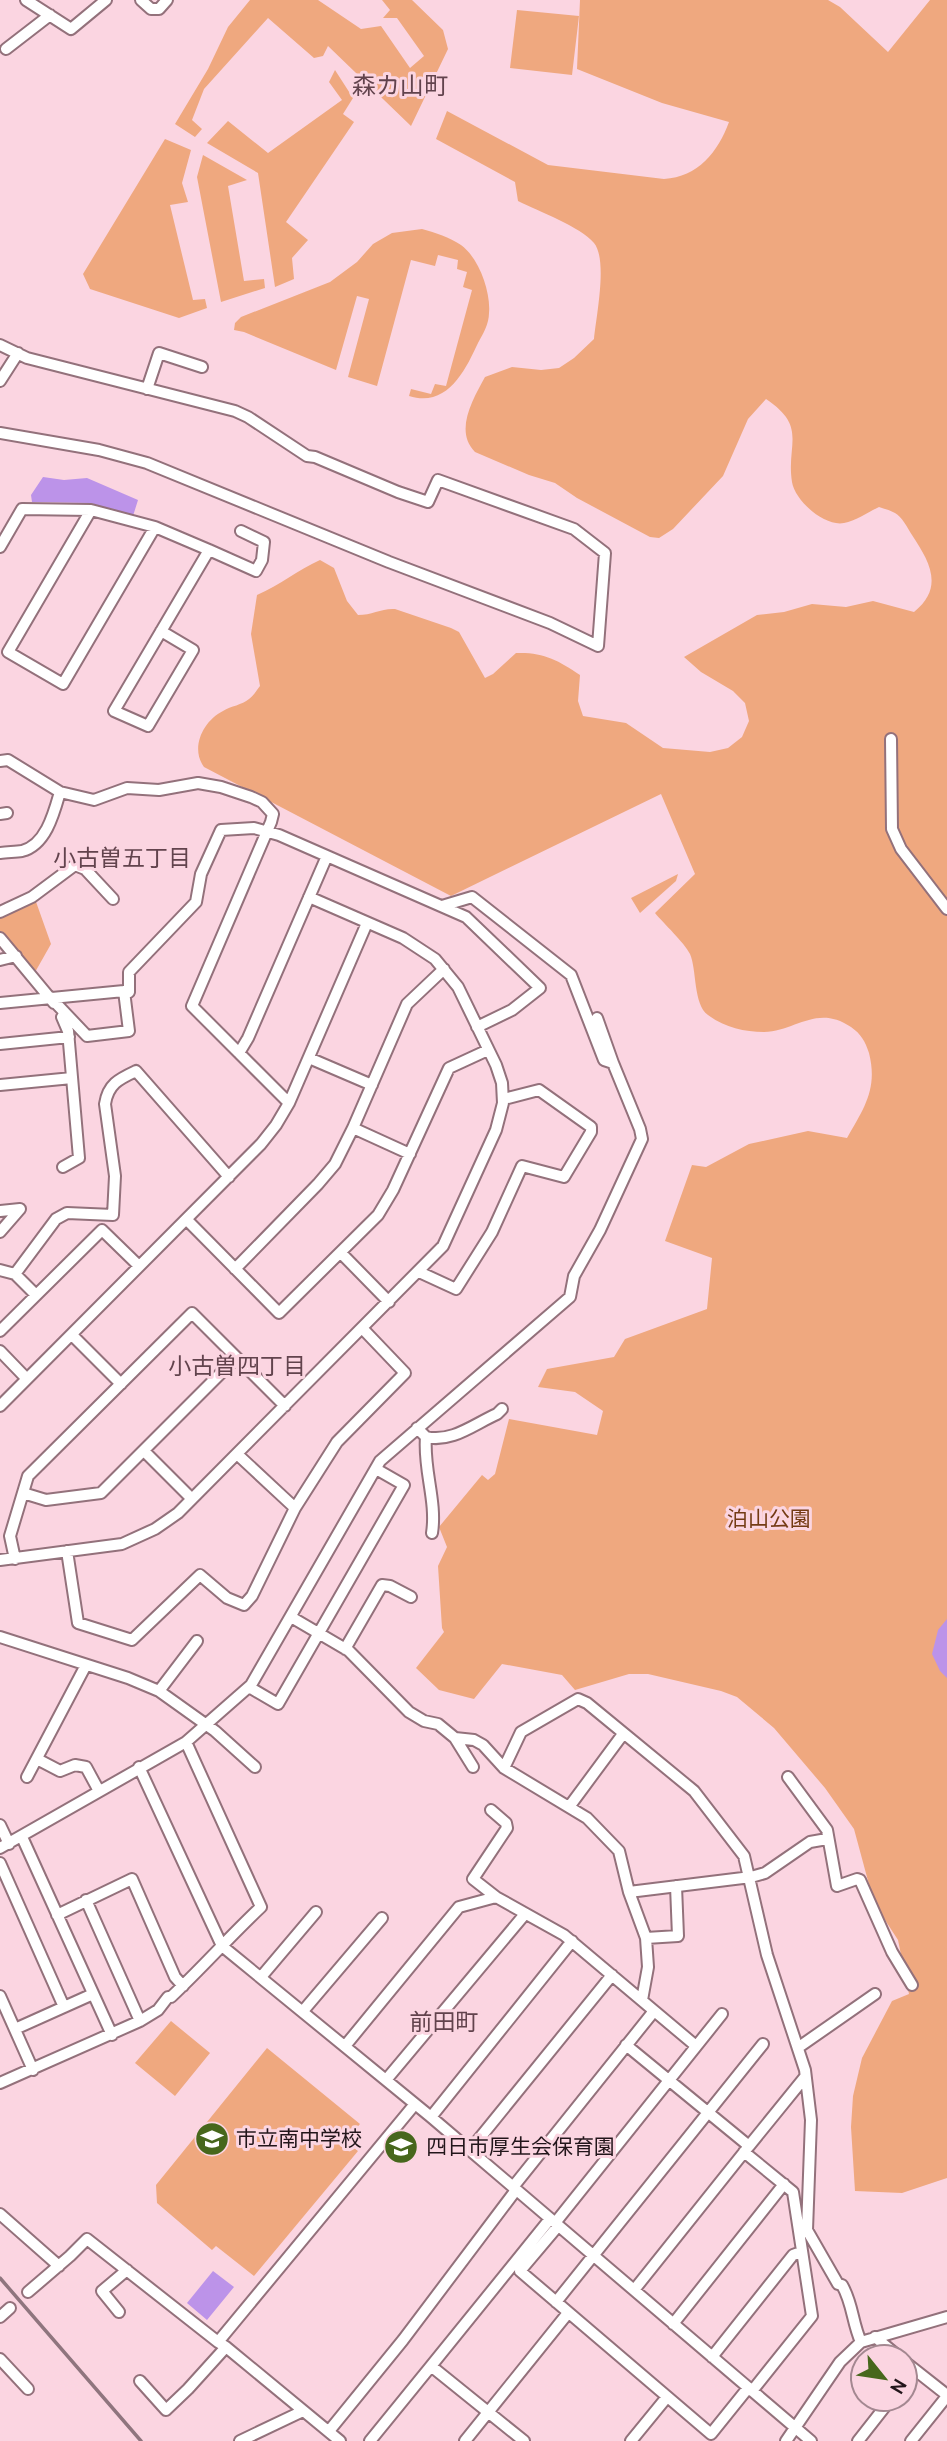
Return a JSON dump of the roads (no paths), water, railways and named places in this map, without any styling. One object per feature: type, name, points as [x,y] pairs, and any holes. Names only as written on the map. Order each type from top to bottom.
[{"type":"street","points":[[26,0],[71,29],[106,0]]},
{"type":"street","points":[[141,0],[151,9],[159,9],[167,0]]},
{"type":"street","points":[[6,49],[50,15]]},
{"type":"street","points":[[0,345],[27,359],[248,417],[307,456],[316,457],[428,502],[438,480],[573,529],[605,552],[598,646],[550,623],[389,562],[148,463],[99,450],[0,433]]},
{"type":"street","points":[[0,381],[18,353]]},
{"type":"street","points":[[147,389],[159,353],[202,367]]},
{"type":"street","points":[[0,547],[22,509],[91,510],[155,527],[256,571],[262,560],[264,542],[241,531]]},
{"type":"street","points":[[91,510],[8,652],[63,684],[155,527]]},
{"type":"street","points":[[161,631],[193,650],[148,726],[114,711],[161,631],[209,550]]},
{"type":"street","points":[[891,739],[892,829],[901,849],[947,909]]},
{"type":"street","points":[[0,761],[8,760],[60,792],[94,800],[127,788],[159,790],[198,783],[221,787],[262,802],[273,814],[192,1006],[289,1103]]},
{"type":"street","points":[[0,853],[24,850],[39,841],[54,813],[60,792]]},
{"type":"street","points":[[0,1003],[129,992],[129,972],[196,902],[201,874],[221,830],[254,828],[327,856],[466,917],[540,988],[512,1010],[477,1027]]},
{"type":"street","points":[[239,1053],[327,856]]},
{"type":"street","points":[[0,912],[32,897],[75,865],[85,869],[113,899]]},
{"type":"street","points":[[0,1560],[122,1544],[155,1529],[178,1513],[443,1246],[496,1130],[504,1098],[499,1074],[458,987],[444,969],[421,949],[309,897]]},
{"type":"street","points":[[442,906],[472,897],[571,975],[604,1060],[613,1063]]},
{"type":"street","points":[[0,1406],[187,1220],[276,1125],[289,1103],[368,923]]},
{"type":"street","points":[[0,938],[87,1037],[128,1031],[124,991]]},
{"type":"street","points":[[0,960],[16,956]]},
{"type":"street","points":[[235,1269],[335,1164],[354,1128],[407,1004],[444,969]]},
{"type":"street","points":[[50,997],[69,1037],[79,1158],[63,1167]]},
{"type":"street","points":[[0,1825],[4,1846],[186,1742],[207,1726],[249,1687],[292,1618],[380,1461],[421,1433],[570,1297],[574,1276],[600,1230],[642,1139],[597,1018]]},
{"type":"street","points":[[0,1044],[69,1037]]},
{"type":"street","points":[[187,1220],[279,1313],[378,1215],[393,1190],[449,1068],[488,1050]]},
{"type":"street","points":[[309,1058],[372,1085]]},
{"type":"street","points":[[15,1274],[56,1219],[67,1213],[113,1215],[115,1176],[105,1115],[106,1096],[114,1082],[136,1070],[229,1177]]},
{"type":"street","points":[[0,1085],[72,1078]]},
{"type":"street","points":[[419,1272],[456,1289],[492,1232],[522,1166],[564,1177],[591,1132],[591,1127],[539,1090],[504,1098]]},
{"type":"street","points":[[354,1128],[410,1154]]},
{"type":"street","points":[[0,1211],[20,1209],[0,1232]]},
{"type":"street","points":[[0,1331],[102,1230],[139,1266]]},
{"type":"street","points":[[341,1253],[389,1301]]},
{"type":"street","points":[[0,1270],[15,1274],[36,1296]]},
{"type":"street","points":[[15,1559],[10,1536],[28,1476],[192,1312],[285,1406]]},
{"type":"street","points":[[67,1551],[78,1623],[132,1640],[201,1575],[227,1598],[244,1605],[252,1596],[295,1508],[337,1442],[405,1373],[362,1328]]},
{"type":"street","points":[[72,1335],[121,1384]]},
{"type":"street","points":[[0,1351],[27,1378]]},
{"type":"street","points":[[23,1493],[47,1500],[101,1493],[236,1358]]},
{"type":"street","points":[[421,1433],[440,1439],[452,1437],[497,1415],[502,1409]]},
{"type":"street","points":[[421,1433],[435,1517],[432,1534]]},
{"type":"street","points":[[144,1451],[192,1499]]},
{"type":"street","points":[[237,1454],[295,1508]]},
{"type":"street","points":[[249,1687],[278,1704],[404,1485],[376,1469]]},
{"type":"street","points":[[345,1649],[382,1585],[390,1586],[411,1597]]},
{"type":"street","points":[[292,1618],[345,1649],[410,1712],[424,1721],[438,1724],[448,1730],[472,1768]]},
{"type":"street","points":[[1,1641],[128,1678],[159,1691],[207,1726],[255,1767]]},
{"type":"street","points":[[159,1691],[197,1641]]},
{"type":"street","points":[[27,1777],[86,1665]]},
{"type":"street","points":[[504,1768],[520,1732],[579,1699],[694,1791],[744,1856],[767,1955],[799,2047],[805,2077],[811,2120],[807,2230],[838,2284],[849,2297],[854,2311],[853,2325],[861,2342]]},
{"type":"street","points":[[569,1807],[623,1734]]},
{"type":"street","points":[[455,1738],[474,1740],[483,1745],[504,1768],[587,1818],[619,1851],[629,1892],[646,1938],[648,1967],[642,2000]]},
{"type":"street","points":[[0,2083],[112,2035],[158,2010],[227,1938],[261,1907],[186,1742]]},
{"type":"street","points":[[37,1759],[60,1771],[75,1765],[86,1767],[99,1791]]},
{"type":"street","points":[[139,1767],[222,1946],[470,2150],[811,2441]]},
{"type":"street","points":[[788,1777],[827,1830],[838,1886],[860,1880],[892,1952],[912,1984]]},
{"type":"street","points":[[491,1810],[506,1823],[507,1828],[473,1879],[496,1897],[572,1941],[696,2046]]},
{"type":"street","points":[[22,1836],[112,2035]]},
{"type":"street","points":[[629,1892],[751,1877],[765,1873],[810,1842],[827,1839]]},
{"type":"street","points":[[0,1863],[64,2007]]},
{"type":"street","points":[[57,1914],[132,1879],[175,1977],[183,1986]]},
{"type":"street","points":[[646,1938],[678,1936],[676,1886]]},
{"type":"street","points":[[345,2046],[459,1907],[496,1897]]},
{"type":"street","points":[[86,1900],[140,2021]]},
{"type":"street","points":[[261,1978],[316,1912]]},
{"type":"street","points":[[386,2080],[525,1914]]},
{"type":"street","points":[[303,2011],[382,1918]]},
{"type":"street","points":[[430,2117],[572,1941]]},
{"type":"street","points":[[470,2150],[612,1975]]},
{"type":"street","points":[[15,2029],[93,1994]]},
{"type":"street","points":[[799,2047],[875,1994]]},
{"type":"street","points":[[0,1996],[33,2070]]},
{"type":"street","points":[[329,2431],[402,2340],[514,2188],[654,2011]]},
{"type":"street","points":[[626,2045],[669,2079],[709,2113],[793,2192],[812,2316],[750,2390],[715,2439],[520,2271],[555,2223],[669,2079],[722,2014]]},
{"type":"street","points":[[556,2302],[763,2044]]},
{"type":"street","points":[[634,2290],[805,2077]]},
{"type":"street","points":[[140,2381],[166,2410],[188,2389],[415,2104]]},
{"type":"street","points":[[673,2323],[784,2185]]},
{"type":"street","points":[[0,2214],[59,2266]]},
{"type":"street","points":[[370,2441],[555,2223]]},
{"type":"street","points":[[28,2292],[87,2239],[222,2344],[340,2441]]},
{"type":"street","points":[[712,2357],[793,2255],[801,2252]]},
{"type":"street","points":[[119,2312],[102,2291],[127,2270]]},
{"type":"street","points":[[0,2317],[10,2308]]},
{"type":"street","points":[[465,2441],[568,2313]]},
{"type":"street","points":[[786,2441],[840,2362],[861,2342],[947,2317]]},
{"type":"street","points":[[875,2337],[882,2343]]},
{"type":"street","points":[[0,2359],[28,2389]]},
{"type":"street","points":[[431,2366],[524,2441]]},
{"type":"street","points":[[911,2441],[947,2395],[919,2373]]},
{"type":"street","points":[[631,2441],[667,2397]]},
{"type":"street","points":[[240,2441],[303,2411]]},
{"type":"street","points":[[858,2441],[880,2413]]},
{"type":"railway","points":[[0,2278],[141,2441]]},
{"type":"place","name":"市立南中学校","points":[[212,2139]]},
{"type":"place","name":"四日市厚生会保育園","points":[[401,2147]]},
{"type":"district","name":"森カ山町","points":[[400,86]]},
{"type":"district","name":"小古曽五丁目","points":[[122,858]]},
{"type":"district","name":"小古曽四丁目","points":[[237,1366]]},
{"type":"district","name":"前田町","points":[[444,2022]]},
{"type":"park label","name":"泊山公園","points":[[769,1519]]}]
